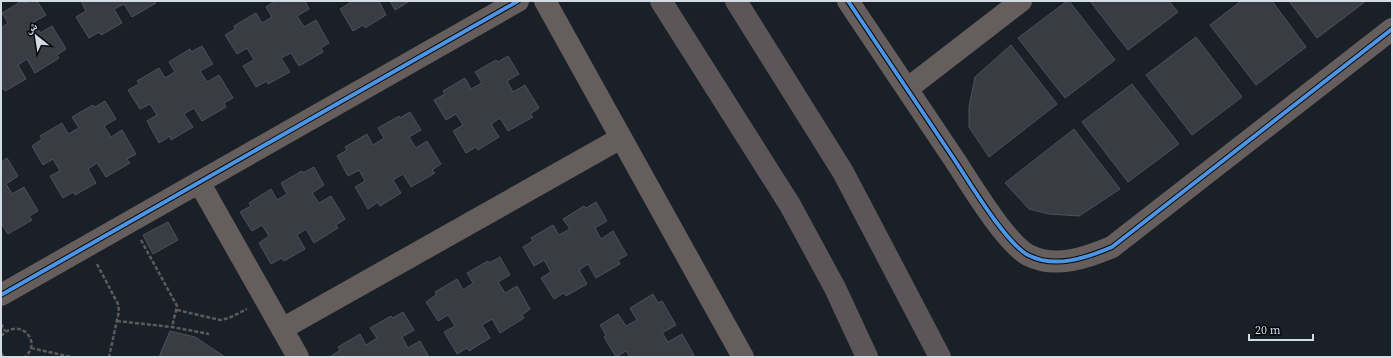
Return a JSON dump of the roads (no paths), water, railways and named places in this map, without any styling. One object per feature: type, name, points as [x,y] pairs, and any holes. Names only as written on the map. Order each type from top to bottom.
[{"type":"main road","points":[[661,1],[790,205],[835,288],[867,357]]},
{"type":"main road","points":[[736,1],[843,172],[890,257],[940,357]]},
{"type":"street","points":[[1,295],[518,1]]},
{"type":"street","points":[[545,1],[743,357]]},
{"type":"street","points":[[848,1],[1006,236],[1027,254],[1045,262],[1068,261],[1092,255],[1112,247],[1392,29]]},
{"type":"street","points":[[907,89],[1021,1]]},
{"type":"street","points":[[282,329],[621,138]]},
{"type":"street","points":[[199,182],[298,357]]}]
